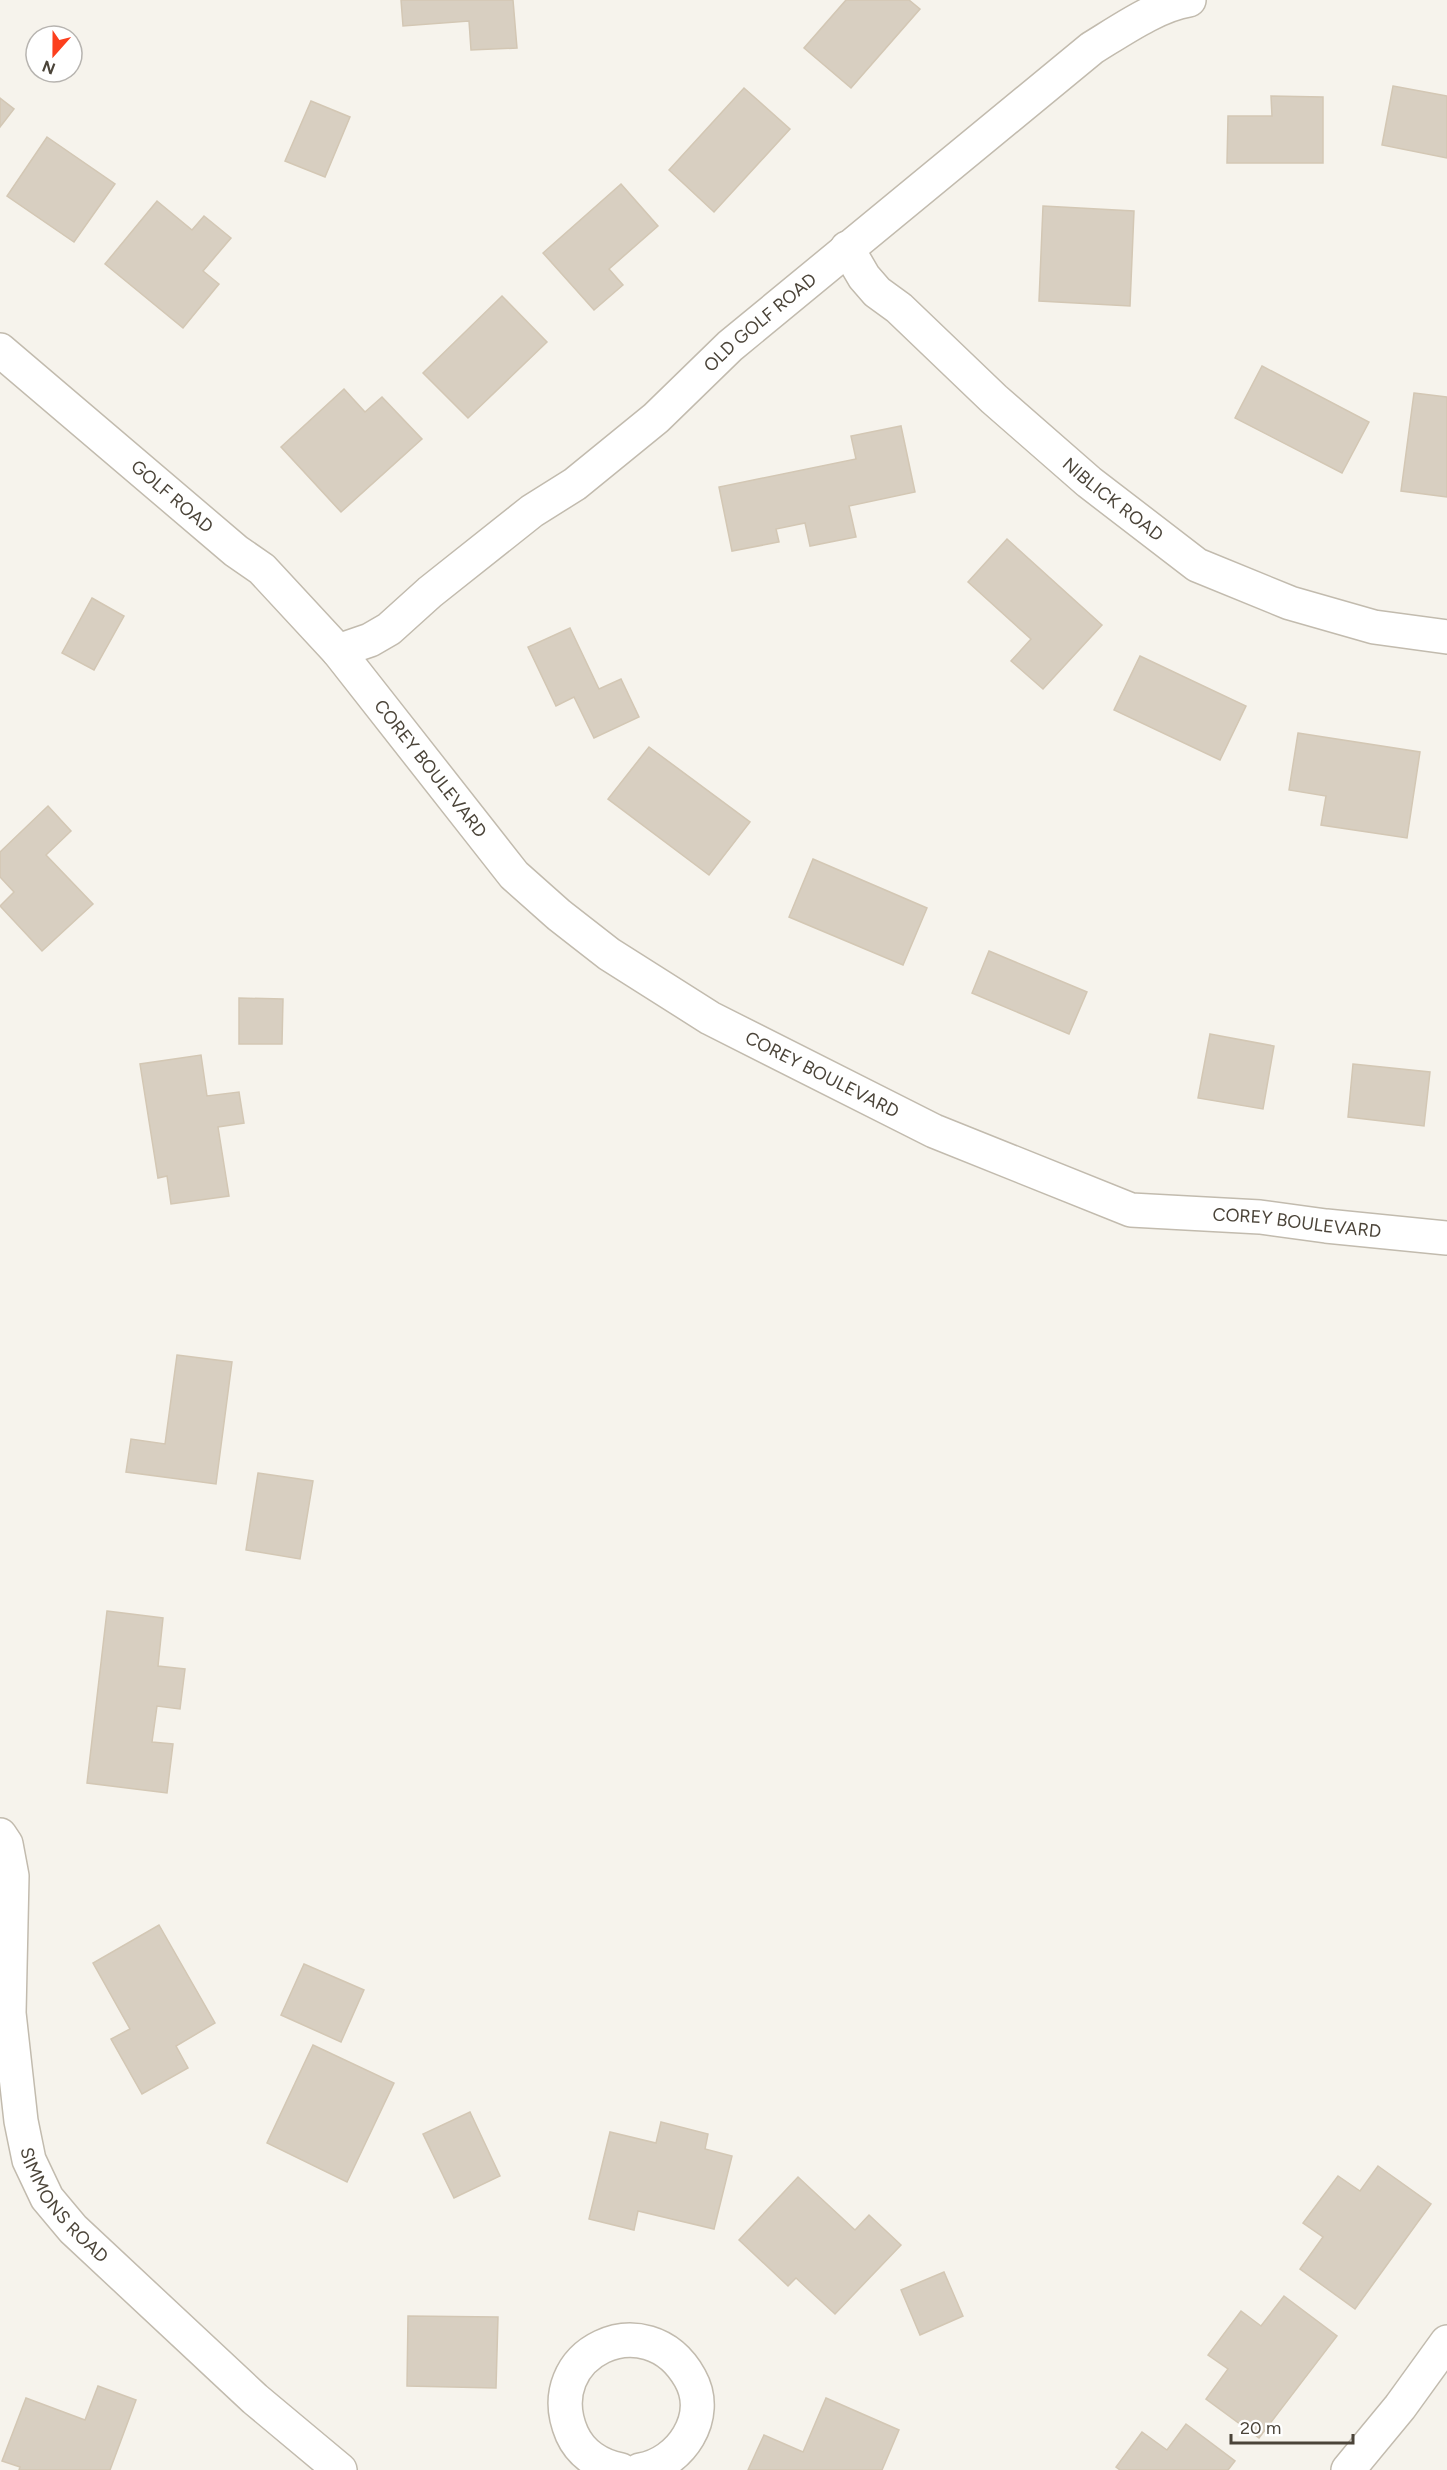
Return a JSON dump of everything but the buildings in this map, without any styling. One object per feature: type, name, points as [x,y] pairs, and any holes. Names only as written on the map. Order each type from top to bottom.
[{"type":"street","name":"OLD GOLF ROAD","points":[[338,651],[370,640],[389,629],[430,592],[532,511],[575,484],[656,418],[730,346],[1092,48],[1134,23],[1189,0]]},
{"type":"street","name":"NIBLICK ROAD","points":[[847,248],[864,277],[877,292],[899,308],[994,399],[1089,482],[1197,565],[1290,603],[1374,627],[1447,637]]},
{"type":"street","name":"GOLF ROAD","points":[[0,350],[236,550],[262,569],[338,651]]},
{"type":"street","name":"COREY BOULEVARD","points":[[338,651],[514,875],[559,915],[609,954],[710,1018],[933,1131],[1131,1210],[1260,1217],[1447,1238]]},
{"type":"street","name":"SIMMONS ROAD","points":[[0,1835],[6,1844],[12,1876],[9,2013],[21,2121],[29,2160],[48,2198],[73,2229],[255,2399],[340,2470]]},
{"type":"street","points":[[621,2470],[585,2464],[566,2421],[564,2399],[570,2377],[583,2359],[600,2346],[622,2339],[644,2340],[665,2349],[682,2363],[693,2382],[697,2404],[694,2424],[685,2443],[670,2459],[651,2468],[640,2470]]},
{"type":"street","points":[[1348,2470],[1400,2407],[1447,2342]]}]
